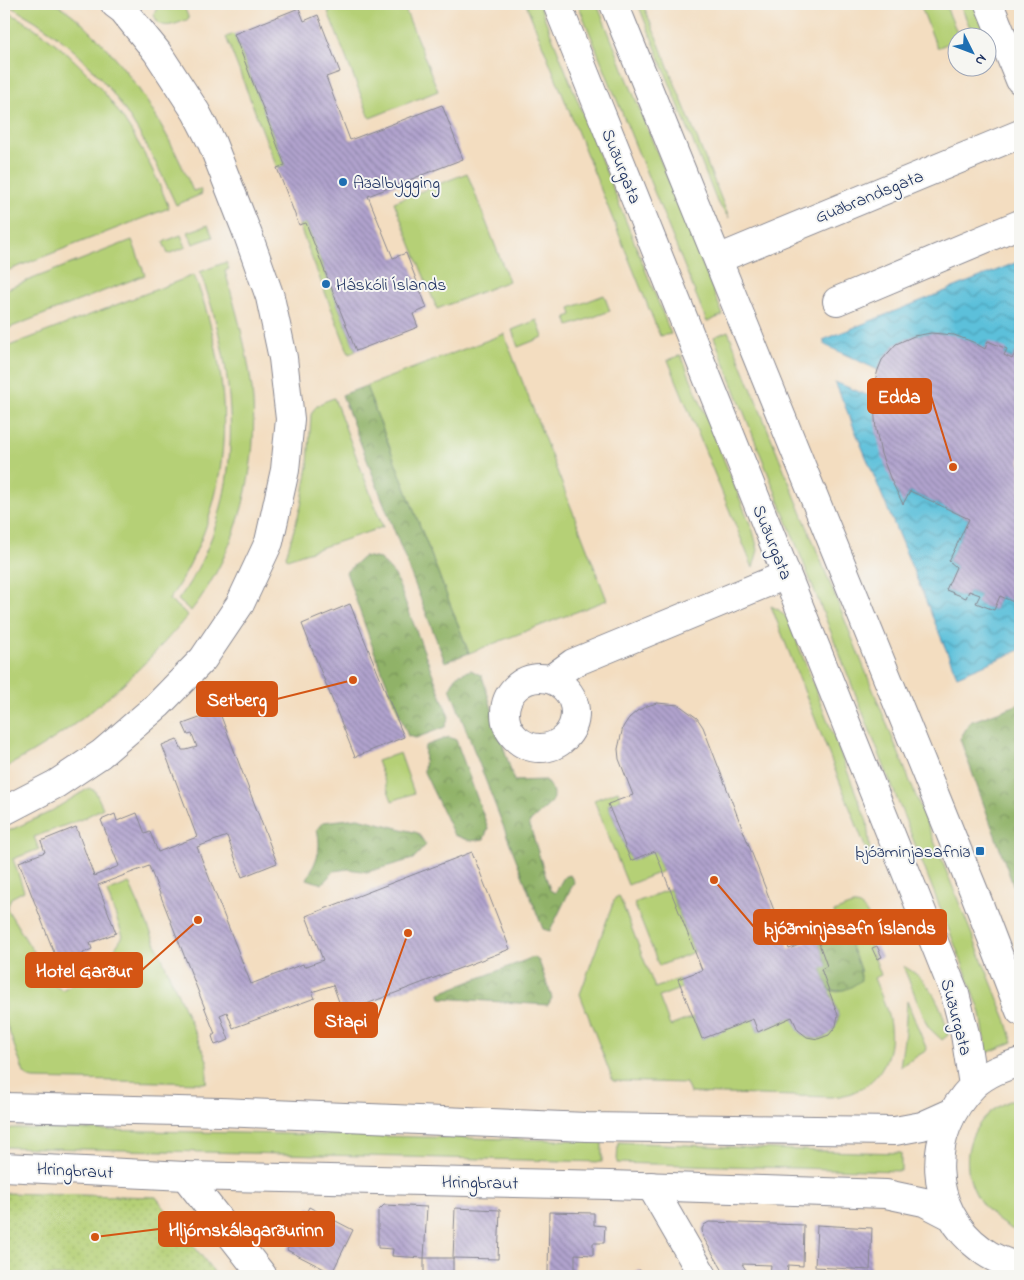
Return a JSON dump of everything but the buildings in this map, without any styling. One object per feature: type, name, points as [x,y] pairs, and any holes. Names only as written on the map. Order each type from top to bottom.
[{"type":"main road","points":[[4,811],[56,784],[101,754],[158,705],[203,659],[240,604],[269,542],[285,470],[290,419],[283,358],[270,297],[248,235],[212,143],[196,112],[157,52],[123,10],[115,4]]},
{"type":"main road","name":"Suðurgata","points":[[557,4],[934,947],[955,994],[965,1034],[973,1085]]},
{"type":"main road","points":[[614,4],[975,894],[1020,1011]]},
{"type":"main road","points":[[989,4],[1020,80]]},
{"type":"main road","name":"Guðbrandsgata","points":[[718,258],[1020,134]]},
{"type":"main road","points":[[837,301],[1020,224]]},
{"type":"main road","points":[[551,679],[574,663],[786,575]]},
{"type":"main road","points":[[1020,1062],[996,1070],[973,1085],[951,1113],[942,1134],[938,1157],[940,1185],[951,1216],[964,1235],[982,1250],[1004,1262],[1020,1267]]},
{"type":"main road","points":[[4,1107],[221,1112],[587,1126],[895,1131],[922,1126],[951,1113]]},
{"type":"main road","name":"Hringbraut","points":[[4,1167],[185,1176],[651,1186],[886,1194],[924,1202],[951,1216]]},
{"type":"main road","points":[[185,1176],[263,1276]]},
{"type":"main road","points":[[651,1186],[703,1276]]},
{"type":"green space","points":[[50,3],[68,11],[76,18],[105,47],[135,84],[161,125],[193,191],[200,189],[202,194],[176,205],[145,143],[109,88],[63,41],[36,21],[5,4]]},
{"type":"green space","points":[[159,4],[183,4],[189,19],[168,26],[160,23],[156,20],[154,14]]},
{"type":"green space","points":[[349,4],[403,4],[438,91],[370,118],[328,12]]},
{"type":"green space","points":[[526,4],[539,4],[671,334],[660,336]]},
{"type":"green space","points":[[578,4],[597,4],[723,315],[707,322]]},
{"type":"green space","points":[[638,4],[643,4],[729,218],[717,202]]},
{"type":"green space","points":[[920,4],[945,4],[955,28],[946,28],[946,44],[937,48]]},
{"type":"green space","points":[[960,4],[975,4],[985,26],[985,28],[970,28]]},
{"type":"green space","points":[[4,10],[33,27],[59,47],[83,69],[104,93],[124,120],[141,148],[169,208],[4,272]]},
{"type":"green space","points":[[234,34],[285,165],[277,168],[226,37]]},
{"type":"green space","points":[[467,173],[509,281],[437,309],[394,202]]},
{"type":"green space","points":[[306,223],[356,351],[349,354],[299,225]]},
{"type":"green space","points":[[208,225],[213,237],[193,244],[188,232]]},
{"type":"green space","points":[[181,235],[186,247],[168,254],[163,242]]},
{"type":"green space","points":[[132,240],[145,275],[4,330],[4,290]]},
{"type":"green space","points":[[226,262],[229,269],[225,271],[241,329],[250,374],[254,418],[253,447],[249,477],[234,534],[208,587],[191,611],[178,600],[201,562],[217,523],[226,482],[230,440],[229,397],[223,355],[213,313],[200,272]]},
{"type":"green space","points":[[194,275],[208,317],[218,358],[223,400],[223,441],[218,482],[208,522],[191,561],[169,600],[188,615],[148,660],[104,701],[56,737],[4,768],[4,348]]},
{"type":"green space","points":[[604,295],[610,311],[569,326],[566,317],[572,315],[570,308]]},
{"type":"green space","points":[[537,320],[543,337],[518,347],[512,330]]},
{"type":"green space","points":[[728,331],[1006,1019],[1013,1042],[987,1053],[981,1013],[966,973],[714,337]]},
{"type":"green space","points":[[504,334],[607,600],[469,653],[366,386]]},
{"type":"green space","points":[[681,355],[753,531],[758,550],[753,568],[668,360]]},
{"type":"green space","points":[[366,386],[469,653],[445,662],[342,395]]},
{"type":"green space","points":[[334,398],[383,527],[287,559],[286,556],[301,506],[308,467],[311,415],[317,406]]},
{"type":"green space","points":[[364,556],[380,559],[395,575],[449,717],[445,727],[416,738],[408,736],[374,651],[346,572]]},
{"type":"green space","points":[[771,606],[779,610],[788,619],[867,822],[871,862]]},
{"type":"green space","points":[[471,670],[482,676],[514,781],[545,780],[554,792],[552,802],[529,823],[550,890],[555,893],[564,877],[570,875],[574,882],[550,931],[543,929],[450,688],[457,675]]},
{"type":"green space","points":[[1020,704],[1020,904],[960,739],[970,722]]},
{"type":"green space","points":[[449,737],[456,740],[488,828],[484,839],[471,841],[454,835],[424,772],[425,746]]},
{"type":"green space","points":[[400,753],[414,793],[392,801],[377,761]]},
{"type":"green space","points":[[89,788],[95,791],[103,808],[82,819],[34,837],[39,849],[13,859],[24,891],[11,898],[7,909],[54,985],[62,990],[71,985],[114,950],[123,936],[107,892],[129,883],[207,1060],[207,1082],[33,1079],[24,1073],[4,1017],[4,833],[48,813]]},
{"type":"green space","points":[[618,791],[621,799],[608,805],[631,861],[655,851],[663,871],[628,885],[594,800]]},
{"type":"green space","points":[[358,818],[418,833],[426,845],[413,859],[367,872],[348,869],[334,871],[322,884],[307,879],[318,855],[317,829],[323,822]]},
{"type":"green space","points":[[670,889],[694,952],[659,966],[634,903]]},
{"type":"green space","points":[[619,896],[655,988],[678,979],[682,988],[659,997],[670,1026],[693,1017],[702,1039],[753,1019],[758,1032],[792,1017],[802,1034],[807,1037],[818,1039],[829,1034],[836,1025],[838,1016],[829,990],[838,992],[861,972],[848,939],[849,931],[841,929],[834,912],[853,905],[863,908],[870,919],[878,942],[870,945],[881,975],[874,978],[886,1007],[890,1026],[888,1053],[884,1065],[868,1084],[857,1091],[831,1097],[690,1093],[686,1083],[613,1081],[580,994],[615,898]]},
{"type":"green space","points":[[841,929],[849,931],[850,943],[861,973],[861,980],[846,989],[834,991],[829,990],[821,969],[827,966],[817,938]]},
{"type":"green space","points":[[534,957],[539,961],[552,998],[548,1005],[441,998],[440,993]]},
{"type":"green space","points":[[903,966],[921,978],[939,1004],[948,1035],[942,1040],[928,1027]]},
{"type":"green space","points":[[907,1001],[927,1050],[900,1067],[905,1032]]},
{"type":"green space","points":[[1020,1097],[1020,1233],[998,1220],[982,1203],[971,1184],[968,1163],[970,1143],[979,1124],[996,1108]]},
{"type":"green space","points":[[11,1128],[602,1141],[602,1162],[4,1147],[4,1137]]},
{"type":"green space","points":[[618,1142],[901,1153],[901,1171],[617,1163]]},
{"type":"green space","points":[[4,1193],[156,1197],[217,1276],[4,1276]]},
{"type":"water","points":[[1020,261],[1020,355],[1015,353],[1012,359],[1004,355],[1006,350],[988,342],[985,349],[955,337],[924,334],[910,337],[897,344],[886,355],[878,370],[825,345],[823,340]]},
{"type":"water","points":[[835,382],[874,398],[876,426],[882,453],[903,503],[910,491],[969,519],[949,561],[956,567],[947,590],[966,598],[969,591],[980,595],[977,603],[994,610],[1000,596],[1020,605],[1020,650],[957,676]]},
{"type":"place","name":"Aðalbygging","points":[[343,182]]},
{"type":"place","name":"Háskóli Íslands","points":[[326,284]]},
{"type":"place","name":"Edda","points":[[953,467]]},
{"type":"place","name":"Setberg","points":[[353,680]]},
{"type":"place","name":"Þjóðminjasafnið","points":[[980,851]]},
{"type":"place","name":"Þjóðminjasafn Íslands","points":[[714,880]]},
{"type":"place","name":"Hotel Garður","points":[[198,920]]},
{"type":"place","name":"Stapi","points":[[408,933]]},
{"type":"place","name":"Hljómskálagarðurinn","points":[[95,1237]]}]
